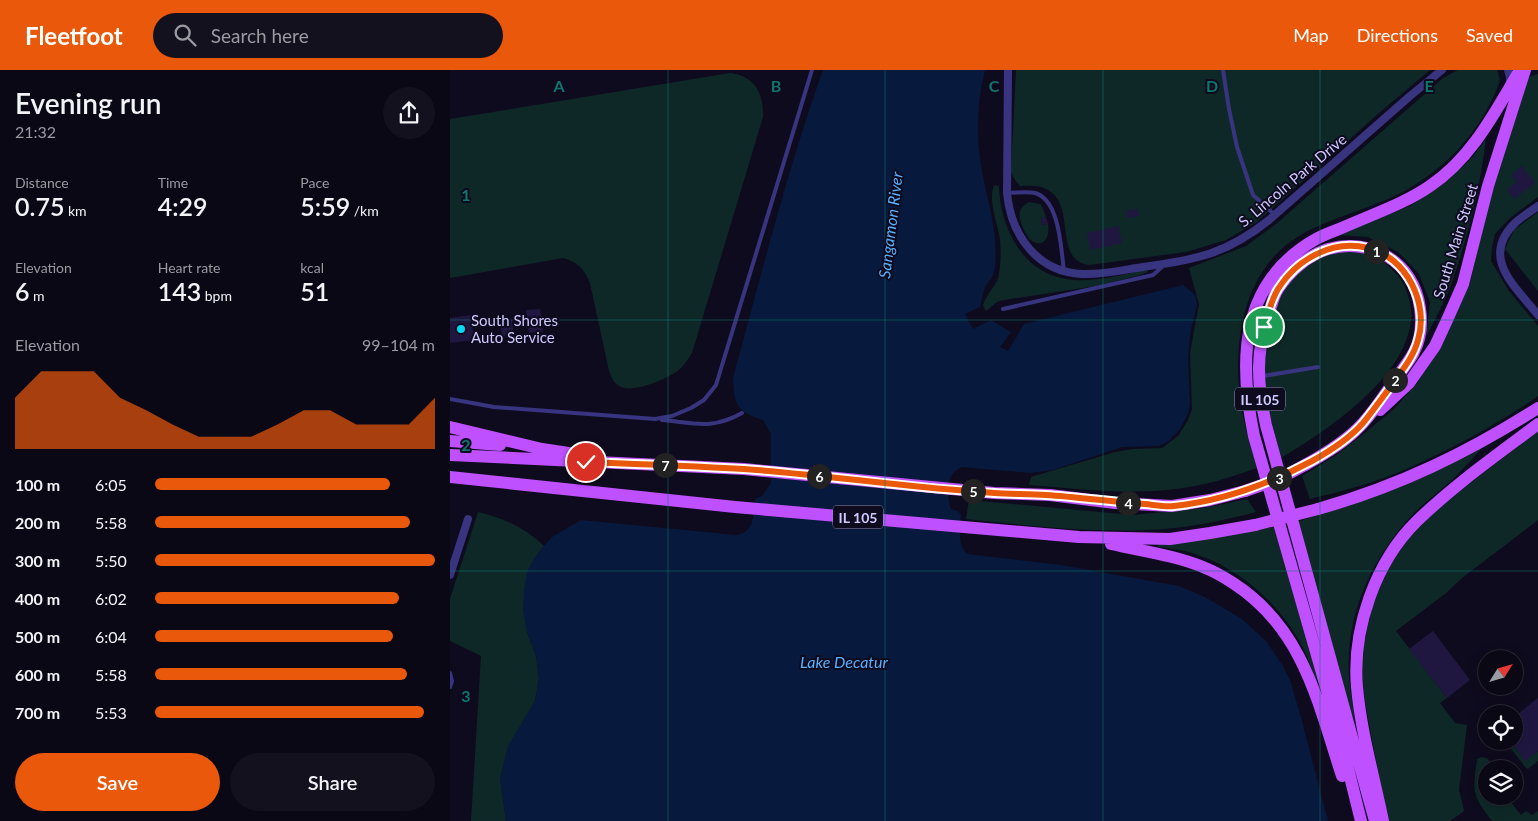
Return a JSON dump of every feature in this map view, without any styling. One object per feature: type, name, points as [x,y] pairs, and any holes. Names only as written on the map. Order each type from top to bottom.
[{"type":"main road","points":[[1361,821],[1336,723],[1254,436],[1245,378],[1247,341],[1253,313],[1264,287],[1279,268],[1295,253],[1317,238],[1407,200],[1431,186],[1473,147],[1509,89],[1524,72]]},
{"type":"main road","name":"South Main Street","points":[[1362,424],[1409,383],[1435,346],[1448,318],[1463,284],[1488,186],[1524,72]]},
{"type":"main road","name":"IL 105","points":[[450,426],[542,449],[654,465],[744,469],[994,493],[1050,495],[1115,503],[1172,506],[1210,500],[1277,480],[1305,465],[1336,446],[1362,424],[1414,353],[1419,337],[1421,318],[1418,298],[1412,282],[1401,267],[1386,256],[1369,248],[1345,246],[1326,250],[1308,259],[1289,275],[1277,290],[1264,327],[1259,354],[1258,377],[1266,426],[1374,821]]},
{"type":"main road","points":[[1079,537],[1170,539],[1255,525],[1318,509],[1416,475],[1496,435],[1538,408]]},
{"type":"main road","points":[[1383,821],[1360,709],[1356,660],[1362,621],[1378,579],[1393,552],[1416,522],[1468,478],[1538,424]]},
{"type":"main road","points":[[450,441],[542,449]]},
{"type":"main road","points":[[450,455],[654,465]]},
{"type":"main road","name":"IL 105","points":[[450,477],[735,507],[1079,537],[1166,556],[1204,567],[1256,599],[1271,615],[1295,648],[1308,673],[1357,821]]},
{"type":"street","name":"S. Lincoln Park Drive","points":[[1008,70],[1007,193],[1012,218],[1018,234],[1030,250],[1045,262],[1064,271],[1092,274],[1197,258],[1232,246],[1250,235],[1275,215],[1442,70]]},
{"type":"street","points":[[1508,70],[1510,79],[1509,89]]},
{"type":"street","points":[[1538,206],[1517,222],[1504,236],[1500,243],[1499,252],[1500,262],[1513,283],[1538,315]]},
{"type":"street","points":[[450,575],[468,519]]},
{"type":"lane","points":[[655,419],[672,416],[696,406],[708,397],[716,384],[812,70]]},
{"type":"lane","points":[[1223,70],[1228,109],[1237,147],[1253,195],[1275,215]]},
{"type":"lane","points":[[1007,193],[1035,194],[1044,197],[1050,204],[1056,223],[1064,271]]},
{"type":"lane","points":[[1003,309],[1152,275],[1164,264]]},
{"type":"lane","points":[[1258,377],[1318,366]]},
{"type":"lane","points":[[450,399],[494,407],[714,424],[724,422],[742,413]]},
{"type":"lane","points":[[450,673],[452,681],[450,687]]},
{"type":"green space","points":[[1016,70],[1430,70],[1257,222],[1226,240],[1186,252],[1089,265],[1078,261],[1071,253],[1067,242],[1064,217],[1054,195],[1041,187],[1020,186],[1011,172]]},
{"type":"green space","points":[[1458,70],[1497,70],[1500,80],[1486,112],[1454,154],[1428,176],[1399,194],[1327,222],[1299,236],[1280,250],[1254,286],[1241,330],[1238,376],[1243,415],[1257,468],[1203,484],[1154,491],[1091,490],[1029,485],[1031,477],[1115,452],[1162,448],[1178,436],[1188,420],[1192,409],[1190,353],[1199,304],[1189,268],[1246,246],[1276,224],[1443,78]]},
{"type":"green space","points":[[730,73],[739,75],[752,82],[760,94],[763,117],[692,353],[684,365],[675,373],[652,384],[634,388],[621,387],[615,382],[609,371],[590,283],[580,267],[573,262],[563,258],[450,278],[450,119]]},
{"type":"green space","points":[[1538,74],[1538,197],[1510,218],[1495,234],[1491,261],[1509,291],[1538,326],[1538,396],[1487,428],[1449,449],[1412,466],[1373,482],[1310,499],[1302,476],[1335,456],[1394,409],[1417,383],[1456,315],[1471,279],[1482,228],[1499,166],[1529,77]]},
{"type":"green space","points":[[1486,139],[1472,214],[1462,252],[1450,288],[1426,337],[1430,302],[1419,274],[1398,252],[1368,237],[1337,235],[1410,206],[1439,187],[1470,160]]},
{"type":"green space","points":[[994,185],[999,186],[1004,217],[1016,245],[1037,267],[1051,275],[1066,279],[1085,280],[1147,270],[1148,272],[1096,286],[1004,300],[997,302],[986,311],[983,305],[995,285],[1000,270],[1000,239],[992,205]]},
{"type":"green space","points":[[1029,202],[1040,204],[1046,217],[1041,218],[1042,225],[1048,224],[1048,235],[1044,242],[1041,243],[1030,239],[1021,223],[1020,211]]},
{"type":"green space","points":[[1538,212],[1538,291],[1505,249],[1514,230]]},
{"type":"green space","points":[[1339,251],[1369,254],[1385,263],[1395,272],[1403,282],[1406,291],[1410,304],[1411,321],[1405,342],[1394,363],[1361,401],[1320,433],[1281,458],[1265,397],[1264,358],[1270,319],[1285,284],[1311,261]]},
{"type":"green space","points":[[1538,431],[1538,520],[1396,631],[1447,698],[1440,703],[1455,723],[1467,725],[1459,790],[1464,810],[1450,821],[1388,821],[1364,696],[1362,671],[1362,653],[1373,603],[1392,562],[1409,538],[1439,507]]},
{"type":"green space","points":[[1483,447],[1452,480],[1415,512],[1400,529],[1374,567],[1364,588],[1352,631],[1349,677],[1354,715],[1350,717],[1297,522],[1383,493]]},
{"type":"green space","points":[[1247,499],[1256,512],[1195,525],[1148,530],[1070,529],[966,519],[969,500],[1133,515],[1204,508]]},
{"type":"green space","points":[[478,512],[514,524],[544,546],[534,559],[527,632],[536,656],[539,679],[535,701],[523,722],[500,778],[506,821],[471,821],[481,656],[450,641],[450,599]]},
{"type":"green space","points":[[1274,527],[1318,680],[1316,681],[1305,652],[1293,631],[1269,601],[1254,587],[1221,565],[1203,557],[1181,550],[1158,547],[1158,543],[1222,536]]},
{"type":"green space","points":[[1512,750],[1517,750],[1525,760],[1538,751],[1538,761],[1528,769],[1523,764],[1523,760],[1520,760]]},
{"type":"green space","points":[[1482,757],[1488,760],[1478,760],[1478,800],[1474,786],[1477,759]]},
{"type":"green space","points":[[1481,805],[1513,805],[1521,815],[1526,811],[1532,815],[1538,811],[1538,821],[1492,821]]},
{"type":"water","name":"Lake Decatur","points":[[823,70],[985,70],[979,106],[978,141],[992,218],[996,259],[993,274],[984,290],[980,307],[965,314],[973,329],[991,320],[1011,332],[1000,347],[1008,351],[1024,324],[1183,285],[1196,297],[1197,306],[1191,329],[1188,357],[1190,405],[1180,429],[1169,441],[1159,446],[1122,447],[1053,470],[1029,473],[962,467],[952,474],[950,479],[948,485],[949,503],[951,509],[958,511],[961,515],[962,547],[968,554],[1061,565],[1179,586],[1205,597],[1242,619],[1266,641],[1290,680],[1328,821],[506,821],[500,778],[508,746],[535,701],[539,679],[536,656],[527,632],[523,611],[524,591],[527,572],[544,546],[552,537],[581,520],[736,535],[747,531],[750,527],[755,500],[762,496],[771,483],[771,434],[763,420],[747,414],[739,406],[734,395],[733,378],[786,185]]},
{"type":"building","points":[[1522,166],[1535,183],[1514,199],[1507,190],[1516,182],[1511,175]]},
{"type":"building","points":[[1138,209],[1139,216],[1128,218],[1126,211]]},
{"type":"building","points":[[1046,217],[1048,224],[1042,225],[1041,218]]},
{"type":"building","points":[[1118,226],[1122,243],[1090,250],[1087,233]]},
{"type":"building","points":[[540,309],[543,332],[529,333],[526,310]]},
{"type":"building","name":"South Shores Auto Service","points":[[471,315],[474,340],[450,343],[450,318]]},
{"type":"building","points":[[512,320],[514,335],[502,336],[500,321]]},
{"type":"building","points":[[1433,631],[1470,680],[1447,698],[1409,649]]},
{"type":"building","points":[[1538,698],[1538,751],[1525,761],[1517,750],[1523,750],[1523,710]]},
{"type":"place","name":"South Shores Auto Service","points":[[461,329]]},
{"type":"route","points":[[586,462],[744,469],[994,493],[1050,495],[1115,503],[1172,506],[1210,500],[1277,480],[1321,456],[1362,424],[1414,353],[1419,337],[1421,318],[1418,298],[1412,282],[1401,267],[1386,256],[1369,248],[1345,246],[1326,250],[1308,259],[1289,275],[1277,290],[1264,327]]},
{"type":"water label","name":"Sangamon River","points":[[890,225]]}]
